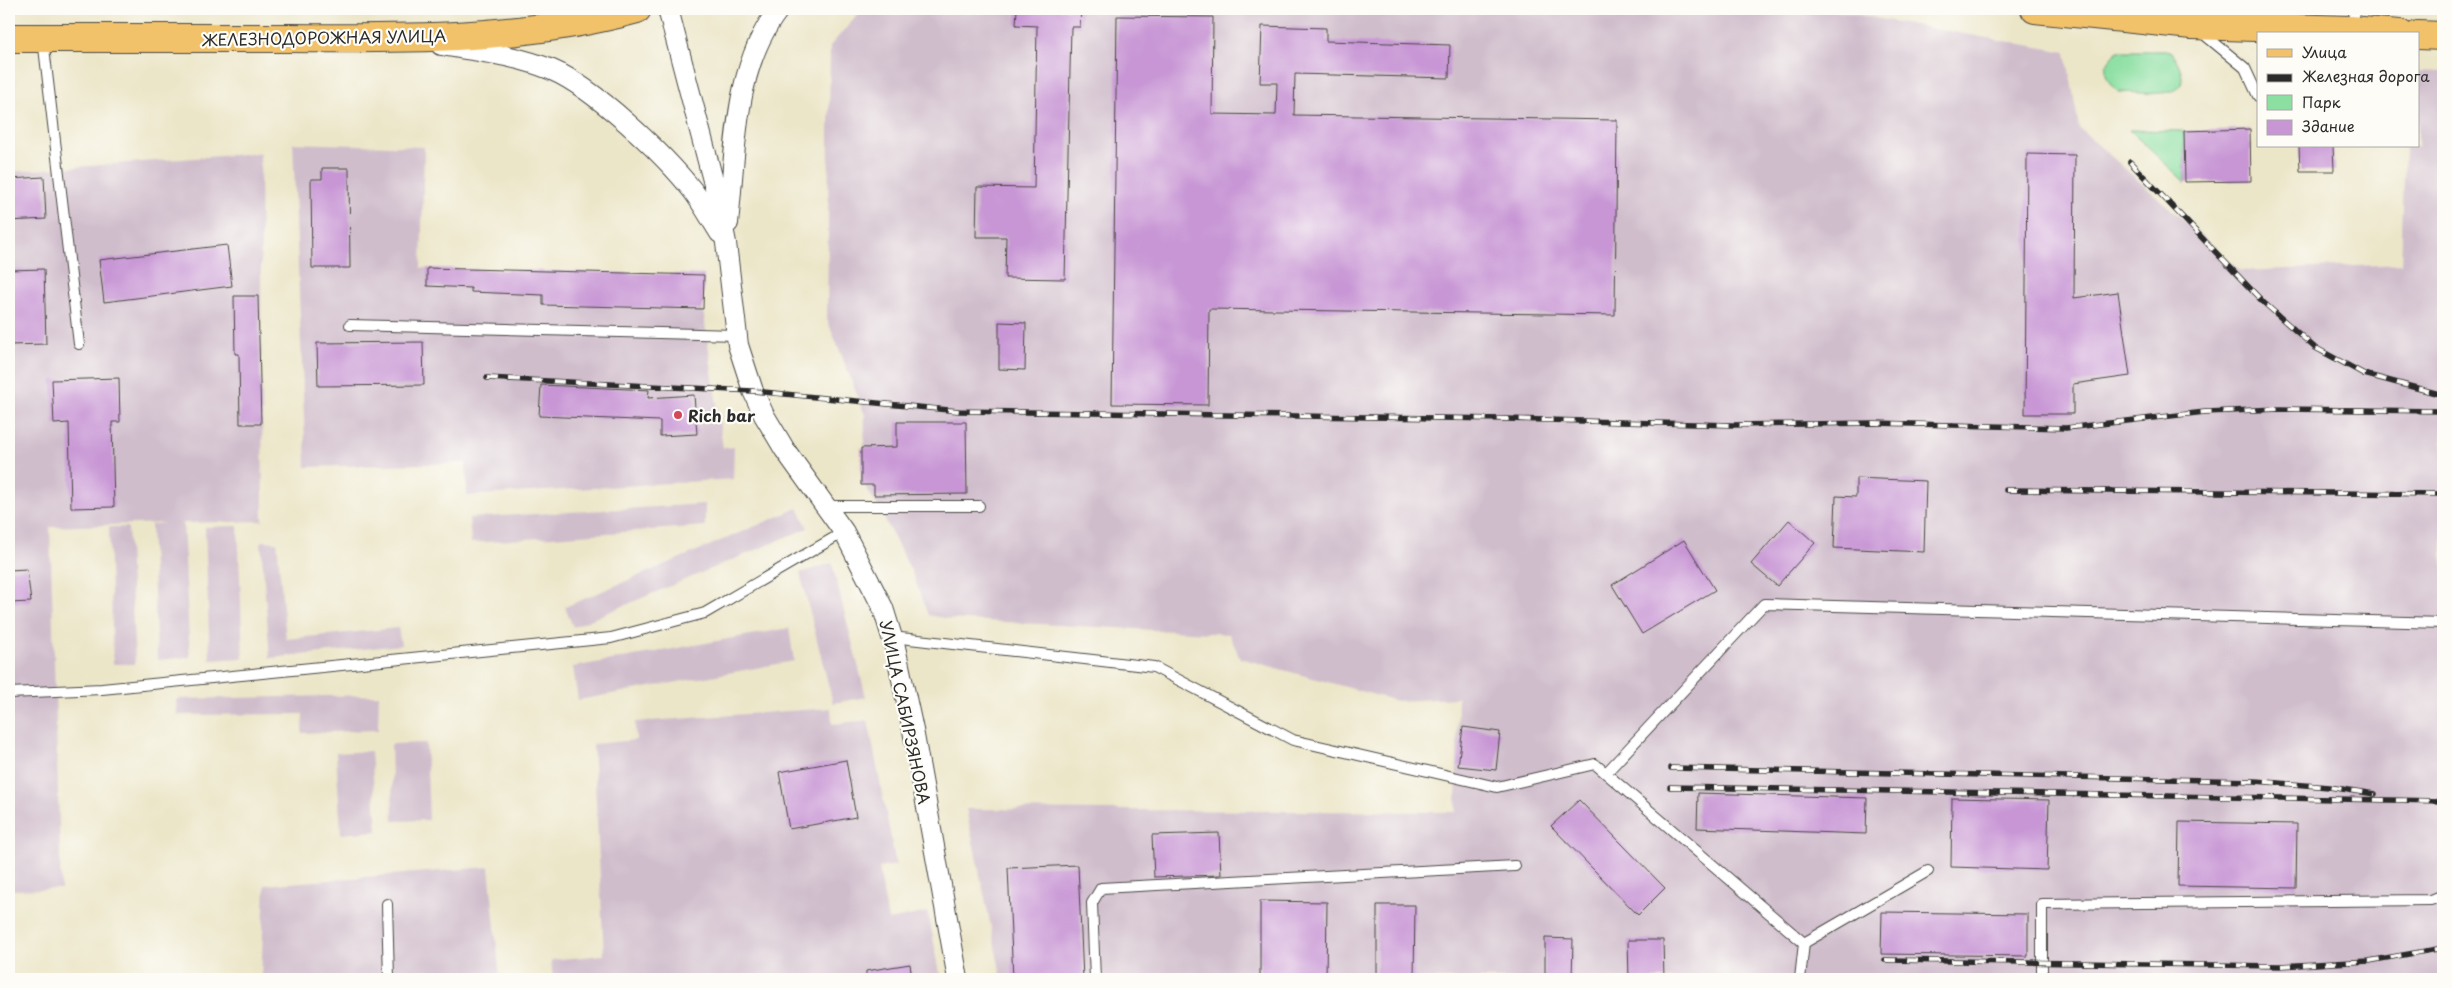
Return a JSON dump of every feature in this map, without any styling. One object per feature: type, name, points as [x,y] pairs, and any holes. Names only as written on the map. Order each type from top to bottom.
[{"type":"main road","name":"ЖЕЛЕЗНОДОРОЖНАЯ УЛИЦА","points":[[9,38],[401,39],[501,32],[563,24],[637,9]]},
{"type":"main road","points":[[2035,9],[2192,25],[2353,19],[2394,32]]},
{"type":"main road","points":[[2420,35],[2443,36]]},
{"type":"street","points":[[668,9],[715,188],[726,243]]},
{"type":"street","points":[[726,243],[744,86],[754,51],[767,24],[779,9]]},
{"type":"street","points":[[401,39],[511,56],[552,70],[576,82],[625,122],[662,157],[693,191],[726,243]]},
{"type":"street","name":"УЛИЦА САБИРЗЯНОВА","points":[[726,243],[737,335],[753,391],[764,415],[785,450],[844,532],[883,608],[892,637],[913,730],[958,979]]},
{"type":"lane","points":[[2192,25],[2226,50],[2246,68],[2257,94]]},
{"type":"lane","points":[[43,38],[79,344]]},
{"type":"lane","points":[[350,326],[737,335]]},
{"type":"lane","points":[[826,506],[979,506]]},
{"type":"lane","points":[[9,693],[102,689],[610,638],[705,613],[844,532]]},
{"type":"lane","points":[[1606,774],[1764,604],[2443,622]]},
{"type":"lane","points":[[892,637],[1154,667],[1293,740],[1497,787],[1595,764],[1804,943]]},
{"type":"lane","points":[[1095,979],[1092,903],[1101,888],[1515,866]]},
{"type":"lane","points":[[1804,943],[1928,871]]},
{"type":"lane","points":[[2042,979],[2042,904],[2432,900],[2443,894]]},
{"type":"lane","points":[[387,904],[389,979]]},
{"type":"lane","points":[[1800,979],[1804,943]]},
{"type":"shaded area","points":[[863,9],[1825,9],[2066,52],[2079,128],[2241,271],[2401,264],[2405,148],[2420,148],[2420,71],[2443,72],[2443,979],[1002,979],[966,809],[1456,812],[1458,698],[1397,701],[1240,658],[1229,634],[948,619],[928,615],[912,573],[879,508],[863,483],[865,415],[827,319],[830,46]]},
{"type":"shaded area","points":[[293,143],[424,147],[421,268],[704,275],[703,309],[723,448],[734,447],[733,479],[467,496],[466,463],[306,467]]},
{"type":"shaded area","points":[[260,153],[263,521],[183,523],[190,657],[157,660],[151,525],[166,523],[50,527],[61,889],[9,890],[9,172]]},
{"type":"shaded area","points":[[705,504],[705,526],[471,543],[469,518]]},
{"type":"shaded area","points":[[798,508],[808,528],[573,627],[565,607]]},
{"type":"shaded area","points":[[238,526],[243,658],[210,660],[205,527]]},
{"type":"shaded area","points":[[109,527],[128,527],[135,664],[113,664]]},
{"type":"shaded area","points":[[261,541],[277,542],[286,639],[398,628],[401,645],[270,658]]},
{"type":"shaded area","points":[[832,563],[866,697],[833,703],[800,573]]},
{"type":"shaded area","points":[[789,628],[794,661],[578,700],[573,667]]},
{"type":"shaded area","points":[[379,695],[378,730],[302,733],[303,714],[177,715],[177,699]]},
{"type":"shaded area","points":[[831,708],[832,724],[868,720],[896,865],[879,868],[888,920],[928,912],[941,979],[553,979],[551,960],[604,955],[593,744],[636,740],[635,722]]},
{"type":"shaded area","points":[[426,743],[429,820],[393,821],[391,744]]},
{"type":"shaded area","points":[[371,751],[377,831],[341,834],[336,753]]},
{"type":"shaded area","points":[[489,867],[500,979],[261,979],[265,885]]},
{"type":"green space","points":[[2118,51],[2170,51],[2180,67],[2182,80],[2180,85],[2176,90],[2163,93],[2118,92],[2106,76],[2106,66],[2112,56]]},
{"type":"green space","points":[[2129,130],[2184,131],[2185,182]]},
{"type":"building","points":[[1017,9],[1081,9],[1080,27],[1071,27],[1065,279],[1005,278],[1006,237],[976,237],[977,187],[1034,188],[1037,26],[1016,25]]},
{"type":"building","points":[[1117,16],[1213,17],[1212,114],[1276,115],[1277,83],[1260,83],[1262,26],[1326,28],[1326,41],[1450,45],[1449,78],[1295,74],[1294,115],[1617,120],[1615,315],[1209,309],[1208,405],[1112,404]]},
{"type":"building","points":[[2250,129],[2251,181],[2185,182],[2184,131]]},
{"type":"building","points":[[2299,148],[2333,148],[2334,171],[2300,171]]},
{"type":"building","points":[[2027,154],[2075,155],[2074,298],[2118,292],[2130,376],[2073,384],[2073,414],[2025,414]]},
{"type":"building","points":[[322,168],[349,168],[350,268],[312,268],[311,179],[322,179]]},
{"type":"building","points":[[44,177],[46,219],[9,221],[9,179]]},
{"type":"building","points":[[227,245],[232,286],[104,302],[99,260]]},
{"type":"building","points":[[427,268],[704,275],[703,309],[543,305],[543,295],[471,292],[471,288],[427,286]]},
{"type":"building","points":[[44,269],[46,344],[9,345],[9,270]]},
{"type":"building","points":[[234,296],[258,296],[261,424],[240,424],[239,354],[235,354]]},
{"type":"building","points":[[999,322],[1026,323],[1025,370],[999,369]]},
{"type":"building","points":[[423,342],[424,385],[318,386],[317,343]]},
{"type":"building","points":[[119,378],[120,422],[112,422],[114,507],[71,508],[69,423],[54,424],[52,380]]},
{"type":"building","points":[[541,385],[649,390],[648,398],[694,395],[697,434],[660,436],[660,421],[539,416]]},
{"type":"building","points":[[897,422],[966,422],[967,494],[874,495],[874,485],[861,485],[861,448],[897,447]]},
{"type":"building","points":[[1856,478],[1926,481],[1924,552],[1834,548],[1836,496],[1856,497]]},
{"type":"building","points":[[1789,520],[1815,543],[1777,586],[1751,564]]},
{"type":"building","points":[[1684,540],[1715,590],[1642,634],[1612,585]]},
{"type":"building","points":[[27,569],[31,602],[9,603],[9,570]]},
{"type":"building","points":[[1463,727],[1500,732],[1496,770],[1458,766]]},
{"type":"building","points":[[846,760],[856,817],[789,829],[779,772]]},
{"type":"building","points":[[1698,793],[1867,798],[1866,834],[1697,828]]},
{"type":"building","points":[[1952,798],[2049,800],[2047,870],[1951,867]]},
{"type":"building","points":[[1579,800],[1665,888],[1638,915],[1551,826]]},
{"type":"building","points":[[2179,822],[2297,824],[2296,888],[2178,886]]},
{"type":"building","points":[[1219,833],[1221,875],[1154,877],[1152,835]]},
{"type":"building","points":[[1078,865],[1083,979],[1013,979],[1008,868]]},
{"type":"building","points":[[1260,901],[1327,902],[1326,979],[1260,979]]},
{"type":"building","points":[[1377,905],[1415,905],[1414,979],[1377,979]]},
{"type":"building","points":[[1882,912],[2028,914],[2028,956],[1881,954]]},
{"type":"building","points":[[1545,938],[1573,939],[1572,979],[1545,979]]},
{"type":"building","points":[[1628,940],[1663,940],[1664,979],[1629,979]]},
{"type":"building","points":[[910,964],[912,979],[866,979],[866,971]]},
{"type":"railway","points":[[2130,162],[2263,302],[2314,347],[2364,374],[2443,395]]},
{"type":"railway","points":[[487,378],[753,391],[959,411],[1507,419],[1732,425],[1874,423],[2066,428],[2205,412],[2280,409],[2443,411]]},
{"type":"railway","points":[[2006,490],[2443,494]]},
{"type":"railway","points":[[1671,768],[2255,781],[2329,787],[2375,794]]},
{"type":"railway","points":[[1670,787],[2443,801]]},
{"type":"railway","points":[[1885,960],[2280,966],[2369,961],[2443,948]]},
{"type":"place","name":"Rich bar","points":[[678,415]]}]
